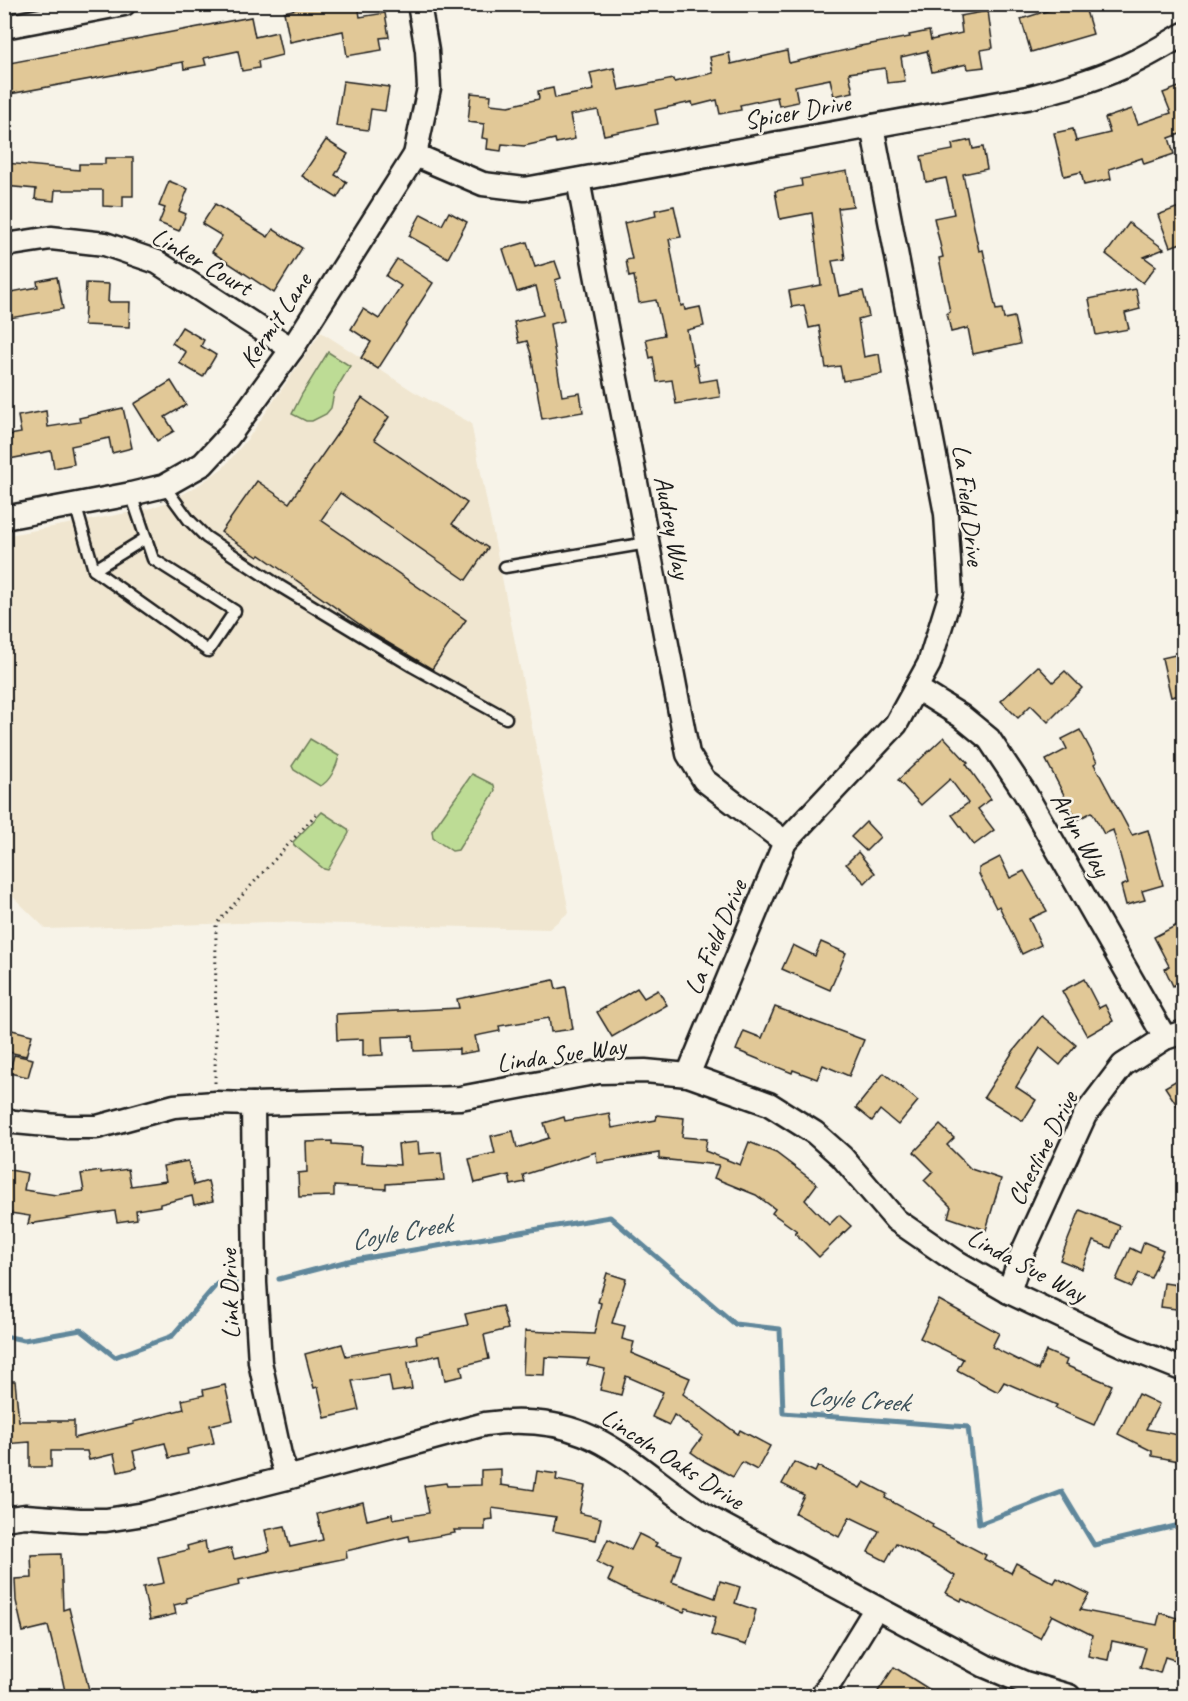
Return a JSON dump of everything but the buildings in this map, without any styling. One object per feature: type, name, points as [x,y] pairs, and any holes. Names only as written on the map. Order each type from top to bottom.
[{"type":"street","points":[[4,27],[124,4]]},
{"type":"street","name":"Kermit Lane","points":[[4,518],[164,486],[203,464],[228,437],[292,349],[415,155],[429,88],[427,51],[419,4]]},
{"type":"street","name":"Spicer Drive","points":[[415,155],[483,184],[525,189],[1027,98],[1067,88],[1110,73],[1184,34]]},
{"type":"street","name":"La Field Drive","points":[[688,1075],[785,842],[896,724],[929,664],[951,593],[946,514],[872,126]]},
{"type":"street","name":"Audrey Way","points":[[578,180],[688,754],[704,780],[785,842]]},
{"type":"street","name":"Linker Court","points":[[4,243],[12,244],[51,238],[105,244],[157,262],[292,349]]},
{"type":"street","name":"Arlyn Way","points":[[916,688],[961,716],[989,739],[1025,793],[1174,1035]]},
{"type":"street","name":"Chesline Drive","points":[[1009,1293],[1020,1258],[1085,1115],[1124,1065],[1174,1035]]},
{"type":"street","name":"Linda Sue Way","points":[[4,1121],[68,1127],[97,1127],[174,1106],[215,1103],[460,1098],[599,1072],[645,1071],[688,1075],[769,1104],[815,1133],[842,1157],[896,1220],[957,1263],[1009,1293],[1124,1346],[1184,1370]]},
{"type":"street","name":"Link Drive","points":[[253,1104],[255,1283],[260,1362],[287,1478]]},
{"type":"street","name":"Lincoln Oaks Drive","points":[[4,1519],[25,1516],[106,1520],[145,1514],[485,1424],[519,1421],[560,1425],[608,1444],[674,1495],[709,1518],[984,1666],[1025,1683],[1069,1696]]},
{"type":"street","points":[[822,1696],[876,1608]]},
{"type":"lane","points":[[164,486],[189,520],[206,537],[278,585],[506,718]]},
{"type":"lane","points":[[75,504],[94,570],[208,651],[235,611],[153,559],[130,494]]},
{"type":"lane","points":[[94,570],[146,538]]},
{"type":"lane","points":[[505,567],[647,543]]},
{"type":"path","points":[[215,1084],[216,924],[317,813]]},
{"type":"shaded area","points":[[321,332],[413,391],[471,423],[569,912],[549,929],[269,922],[46,929],[5,889],[4,536],[148,509],[173,500],[197,486],[223,468],[249,437]]},
{"type":"green space","points":[[328,352],[350,366],[334,393],[331,408],[326,414],[312,421],[306,421],[292,414]]},
{"type":"green space","points":[[310,739],[339,756],[327,781],[320,786],[294,770],[292,766]]},
{"type":"green space","points":[[472,774],[494,785],[495,791],[458,850],[452,851],[433,838],[432,831]]},
{"type":"green space","points":[[322,812],[348,829],[349,833],[328,870],[293,842]]},
{"type":"waterway","name":"Coyle Creek","points":[[279,1279],[348,1261],[610,1217],[735,1324],[780,1329],[783,1413],[968,1427],[979,1524],[1062,1492],[1094,1545],[1184,1524]]},
{"type":"waterway","name":"Coyle Creek","points":[[4,1336],[24,1340],[81,1330],[115,1357],[172,1336],[217,1284],[235,1282]]}]
